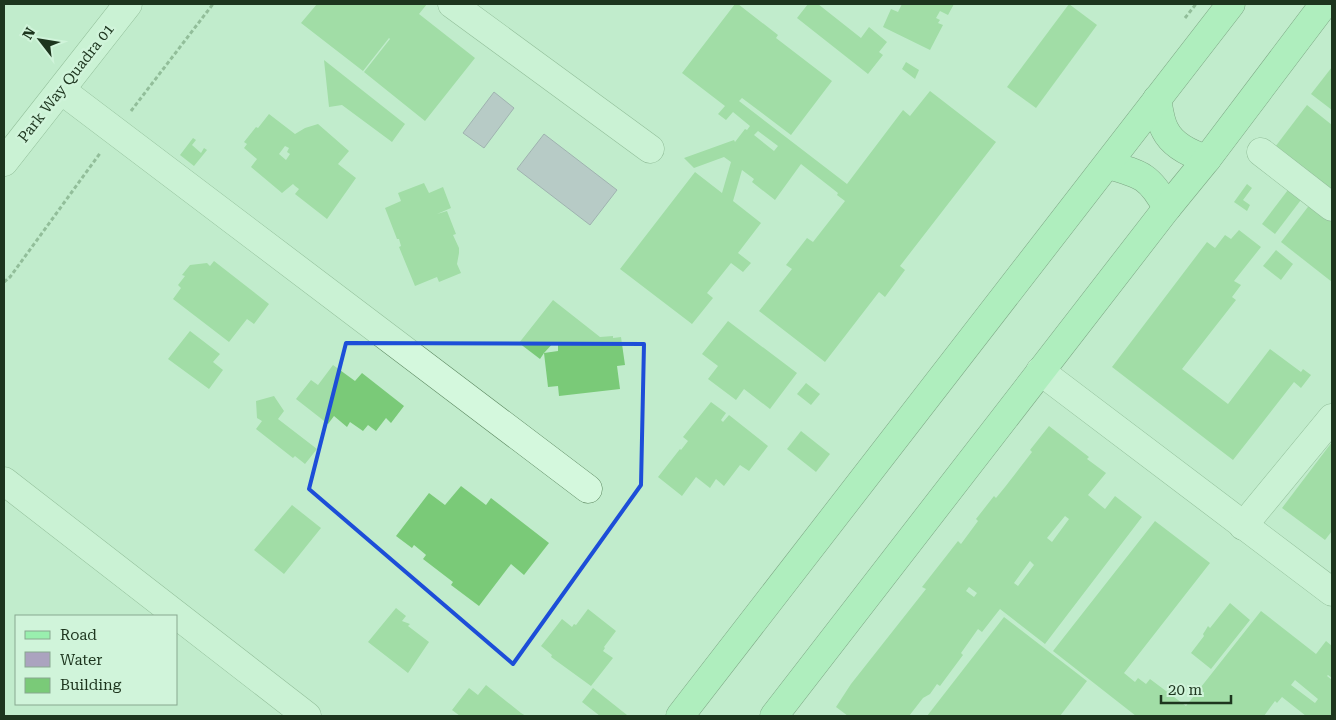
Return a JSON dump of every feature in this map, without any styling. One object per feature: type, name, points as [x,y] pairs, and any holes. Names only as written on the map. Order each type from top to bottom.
[{"type":"main road","points":[[680,716],[1231,4]]},
{"type":"main road","points":[[777,715],[1040,371],[1207,159],[1324,4]]},
{"type":"main road","points":[[1157,99],[1164,130],[1171,139],[1191,154],[1207,159]]},
{"type":"main road","points":[[1108,165],[1131,172],[1151,182],[1167,208]]},
{"type":"street","name":"Park Way Quadra 01","points":[[4,162],[128,4]]},
{"type":"street","points":[[452,4],[650,149]]},
{"type":"street","points":[[60,90],[588,489]]},
{"type":"street","points":[[1261,152],[1332,207]]},
{"type":"street","points":[[1040,371],[1332,592]]},
{"type":"street","points":[[1244,526],[1332,418]]},
{"type":"street","points":[[4,481],[177,615]]},
{"type":"street","points":[[178,616],[307,716]]},
{"type":"highlighted area","points":[[346,343],[644,344],[641,485],[513,664],[309,489]]},
{"type":"water","points":[[494,92],[514,108],[484,148],[463,133]]},
{"type":"water","points":[[544,134],[617,190],[590,225],[517,169]]},
{"type":"building","points":[[317,4],[427,4],[419,14],[475,58],[425,121],[364,72],[390,39],[363,71],[301,23]]},
{"type":"building","points":[[735,4],[738,4],[778,35],[776,38],[832,81],[791,135],[742,98],[739,101],[847,184],[903,110],[910,116],[930,91],[996,142],[900,266],[905,270],[885,297],[879,292],[825,362],[759,311],[792,269],[786,265],[807,238],[813,242],[845,201],[837,195],[838,193],[801,164],[775,200],[752,182],[754,179],[742,170],[733,201],[761,223],[738,253],[751,263],[743,272],[731,263],[707,293],[713,298],[692,324],[620,269],[695,172],[722,193],[731,162],[724,157],[694,168],[684,158],[734,140],[735,142],[745,129],[747,130],[750,126],[733,112],[726,120],[718,114],[725,106],[682,73]],"holes":[[[758,131],[778,146],[774,151],[754,135]]]},
{"type":"building","points":[[808,4],[818,4],[861,38],[869,27],[887,42],[879,52],[883,55],[868,74],[797,18]]},
{"type":"building","points":[[902,4],[954,4],[948,15],[940,11],[936,18],[940,20],[938,23],[943,25],[930,50],[883,27],[891,9],[898,12]]},
{"type":"building","points":[[1069,4],[1097,25],[1036,108],[1007,87]]},
{"type":"building","points":[[324,60],[405,124],[392,142],[342,105],[329,107]]},
{"type":"building","points":[[906,62],[919,70],[915,79],[902,69]]},
{"type":"building","points":[[1332,67],[1332,110],[1311,94]]},
{"type":"building","points":[[1307,105],[1332,125],[1332,192],[1275,147]]},
{"type":"building","points":[[269,114],[295,134],[305,128],[318,124],[349,151],[338,164],[356,178],[327,219],[295,194],[299,189],[293,184],[282,193],[251,167],[257,159],[244,148],[247,144],[244,142],[256,127],[258,128]],"holes":[[[285,146],[289,148],[287,152],[290,154],[286,160],[279,154]]]},
{"type":"building","points":[[193,138],[196,140],[192,145],[201,153],[204,148],[207,150],[194,166],[180,155]]},
{"type":"building","points":[[1294,182],[1307,192],[1275,234],[1262,224]]},
{"type":"building","points":[[424,183],[429,193],[443,187],[451,208],[437,214],[447,211],[456,234],[453,235],[459,248],[457,264],[461,273],[439,282],[437,277],[415,286],[399,247],[401,246],[399,239],[397,239],[385,208],[401,201],[398,193]]},
{"type":"building","points":[[1247,184],[1252,188],[1243,200],[1250,205],[1247,211],[1234,202]]},
{"type":"building","points":[[1314,199],[1332,213],[1332,282],[1281,242]]},
{"type":"building","points":[[1239,230],[1261,247],[1234,281],[1241,285],[1232,297],[1236,300],[1182,369],[1228,404],[1270,349],[1301,372],[1303,369],[1311,375],[1301,388],[1294,382],[1233,460],[1112,367],[1207,242],[1215,248],[1225,235],[1231,239]]},
{"type":"building","points":[[1276,250],[1293,264],[1281,280],[1263,266]]},
{"type":"building","points":[[214,261],[269,304],[254,324],[247,319],[229,342],[173,299],[181,288],[178,285],[185,276],[182,275],[190,265],[207,263],[210,266]]},
{"type":"building","points":[[553,300],[600,337],[621,337],[625,365],[617,366],[620,389],[559,396],[558,386],[548,387],[544,353],[540,359],[519,343]],"holes":[[[554,342],[558,345],[558,351],[544,353]]]},
{"type":"building","points":[[728,321],[797,373],[770,409],[744,389],[736,400],[708,379],[718,366],[702,354]]},
{"type":"building","points":[[190,331],[220,354],[213,362],[223,370],[209,389],[168,359]]},
{"type":"building","points":[[333,365],[355,381],[362,373],[404,406],[391,423],[386,418],[376,431],[368,425],[363,431],[350,422],[347,427],[334,416],[328,424],[296,399],[311,380],[318,385]]},
{"type":"building","points":[[806,383],[820,394],[811,405],[797,394]]},
{"type":"building","points":[[274,396],[284,411],[278,419],[317,449],[305,464],[295,456],[293,458],[256,429],[262,421],[257,418],[256,401]]},
{"type":"building","points":[[711,402],[726,413],[721,420],[723,422],[729,415],[768,446],[749,471],[740,465],[724,486],[716,479],[710,488],[696,477],[682,496],[658,477],[688,441],[683,437]]},
{"type":"building","points":[[1049,426],[1089,457],[1087,459],[1106,473],[1088,495],[1105,509],[1115,496],[1142,517],[1045,644],[1000,609],[982,632],[978,629],[961,653],[963,655],[940,686],[937,684],[909,716],[848,716],[836,707],[851,684],[926,589],[922,587],[958,541],[961,544],[978,521],[976,519],[994,496],[996,498],[1032,452],[1030,450]],"holes":[[[1065,516],[1069,519],[1052,542],[1047,538]],[[1030,561],[1034,565],[1018,586],[1014,583]],[[969,587],[977,593],[974,597],[966,591]]]},
{"type":"building","points":[[801,431],[830,454],[816,472],[787,449]]},
{"type":"building","points":[[1332,442],[1332,531],[1325,540],[1282,508]]},
{"type":"building","points":[[461,486],[486,505],[491,498],[549,543],[524,575],[511,564],[479,606],[451,585],[453,582],[423,559],[425,554],[414,545],[412,548],[396,536],[429,493],[445,505]]},
{"type":"building","points":[[292,505],[321,528],[284,574],[254,550]]},
{"type":"building","points":[[1155,521],[1210,563],[1124,673],[1135,682],[1138,678],[1146,684],[1150,679],[1186,706],[1261,611],[1316,654],[1326,641],[1332,646],[1332,678],[1327,676],[1332,680],[1332,716],[1306,716],[1282,697],[1277,703],[1275,701],[1264,716],[1136,716],[1053,651]],"holes":[[[1295,680],[1318,699],[1315,703],[1291,685]]]},
{"type":"building","points":[[1230,603],[1250,620],[1211,669],[1191,653],[1204,636],[1203,634],[1208,626],[1210,628]]},
{"type":"building","points":[[396,608],[406,616],[402,621],[410,624],[408,626],[429,642],[408,673],[368,642]]},
{"type":"building","points":[[588,609],[616,631],[603,651],[613,658],[591,686],[551,657],[552,655],[541,646],[562,619],[572,627],[574,624],[576,625]]},
{"type":"building","points":[[1004,617],[1087,681],[1060,716],[927,716]]},
{"type":"building","points":[[486,685],[526,716],[460,716],[452,710],[469,688],[478,695]]},
{"type":"building","points":[[593,688],[627,715],[600,716],[582,702]]}]
